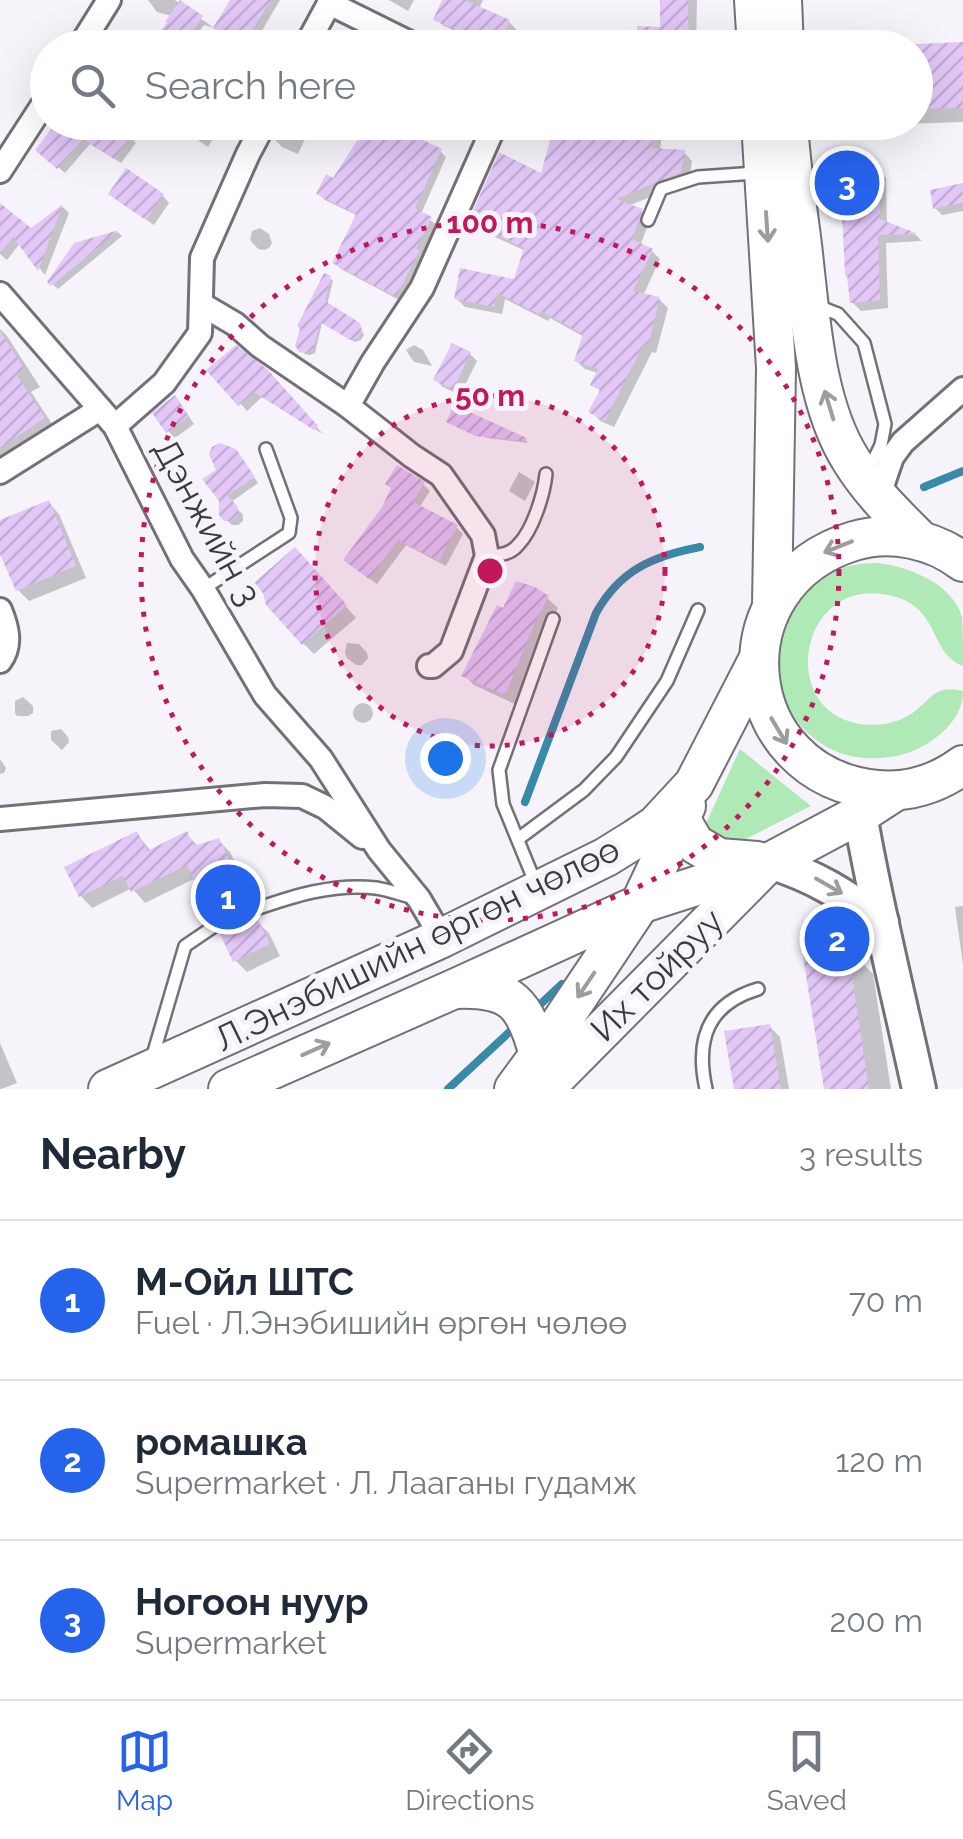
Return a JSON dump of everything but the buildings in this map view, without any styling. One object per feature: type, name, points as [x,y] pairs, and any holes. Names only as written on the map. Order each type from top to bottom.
[{"type":"main road","points":[[754,0],[755,30]]},
{"type":"main road","points":[[782,0],[783,30]]},
{"type":"main road","points":[[762,140],[776,368],[772,605]]},
{"type":"main road","points":[[790,140],[815,357],[830,411],[849,457],[871,488],[922,540]]},
{"type":"main road","points":[[958,773],[926,786],[894,792],[852,788],[814,770],[783,741],[764,704],[758,662],[761,633],[772,605],[788,581],[809,561],[835,546],[863,538],[892,536],[922,540],[963,562]]},
{"type":"main road","name":"Л.Энэбишийн өргөн чөлөө","points":[[108,1089],[442,938],[606,857],[656,825],[694,784],[758,662]]},
{"type":"main road","points":[[640,904],[694,784]]},
{"type":"main road","name":"Их тойруу","points":[[542,1072],[640,904],[770,862],[894,792]]},
{"type":"main road","points":[[860,814],[919,1089]]},
{"type":"main road","points":[[681,820],[695,844],[719,858],[770,862],[802,872],[882,922]]},
{"type":"main road","name":"Их тойруу","points":[[514,1089],[542,1072],[770,862]]},
{"type":"main road","name":"Л.Энэбишийн өргөн чөлөө","points":[[228,1089],[640,904]]},
{"type":"main road","points":[[454,990],[484,988],[513,1001],[524,1013],[542,1072]]},
{"type":"street","points":[[90,30],[109,0]]},
{"type":"street","points":[[315,30],[330,2],[385,30]]},
{"type":"street","points":[[0,171],[30,124]]},
{"type":"street","name":"Дэнжийн 3","points":[[255,140],[202,258],[200,333],[164,382],[108,418],[182,559],[265,695],[320,759],[378,850],[419,899],[442,938]]},
{"type":"street","points":[[481,140],[484,145]]},
{"type":"street","points":[[348,406],[372,362],[422,288],[487,140]]},
{"type":"street","points":[[0,294],[108,418],[0,472]]},
{"type":"street","points":[[201,304],[440,474],[483,536],[487,556],[451,651],[429,666]]},
{"type":"street","points":[[871,488],[903,442],[963,388]]},
{"type":"street","points":[[0,610],[8,636],[7,652],[0,661]]},
{"type":"street","points":[[0,819],[265,795],[302,796],[325,807],[378,850]]},
{"type":"lane","points":[[648,220],[661,189],[698,176],[764,173]]},
{"type":"lane","points":[[808,302],[838,314],[864,343],[885,424],[871,488]]},
{"type":"lane","points":[[203,589],[289,533],[290,518],[266,449]]},
{"type":"lane","points":[[487,556],[506,554],[518,545],[534,518],[546,474]]},
{"type":"lane","points":[[518,838],[584,790],[616,757],[668,681],[698,610]]},
{"type":"lane","points":[[538,891],[503,804],[499,770],[553,618]]},
{"type":"lane","points":[[253,910],[300,894],[341,887],[378,888],[419,899]]},
{"type":"lane","points":[[148,1071],[185,946],[216,926]]},
{"type":"lane","points":[[706,1089],[702,1053],[712,1018],[733,998],[758,989]]},
{"type":"green space","points":[[878,563],[916,573],[949,595],[962,617],[963,666],[945,652],[928,621],[910,603],[896,597],[864,594],[839,602],[821,619],[811,642],[808,666],[814,690],[828,709],[851,722],[874,725],[904,718],[939,692],[963,691],[956,715],[932,740],[903,754],[865,758],[827,747],[810,735],[786,703],[776,664],[778,643],[787,622],[812,585],[847,566]]},
{"type":"green space","points":[[740,749],[811,806],[736,844],[713,850],[703,830]]},
{"type":"waterway","points":[[924,487],[963,471]]},
{"type":"waterway","points":[[525,802],[605,598],[639,567],[700,547]]},
{"type":"waterway","points":[[532,1012],[562,984]]},
{"type":"waterway","points":[[448,1089],[518,1024]]},
{"type":"place","name":"Ногоон нуур","points":[[847,183]]},
{"type":"place","name":"М-Ойл ШТС","points":[[228,897]]},
{"type":"place","name":"ромашка","points":[[837,939]]}]
